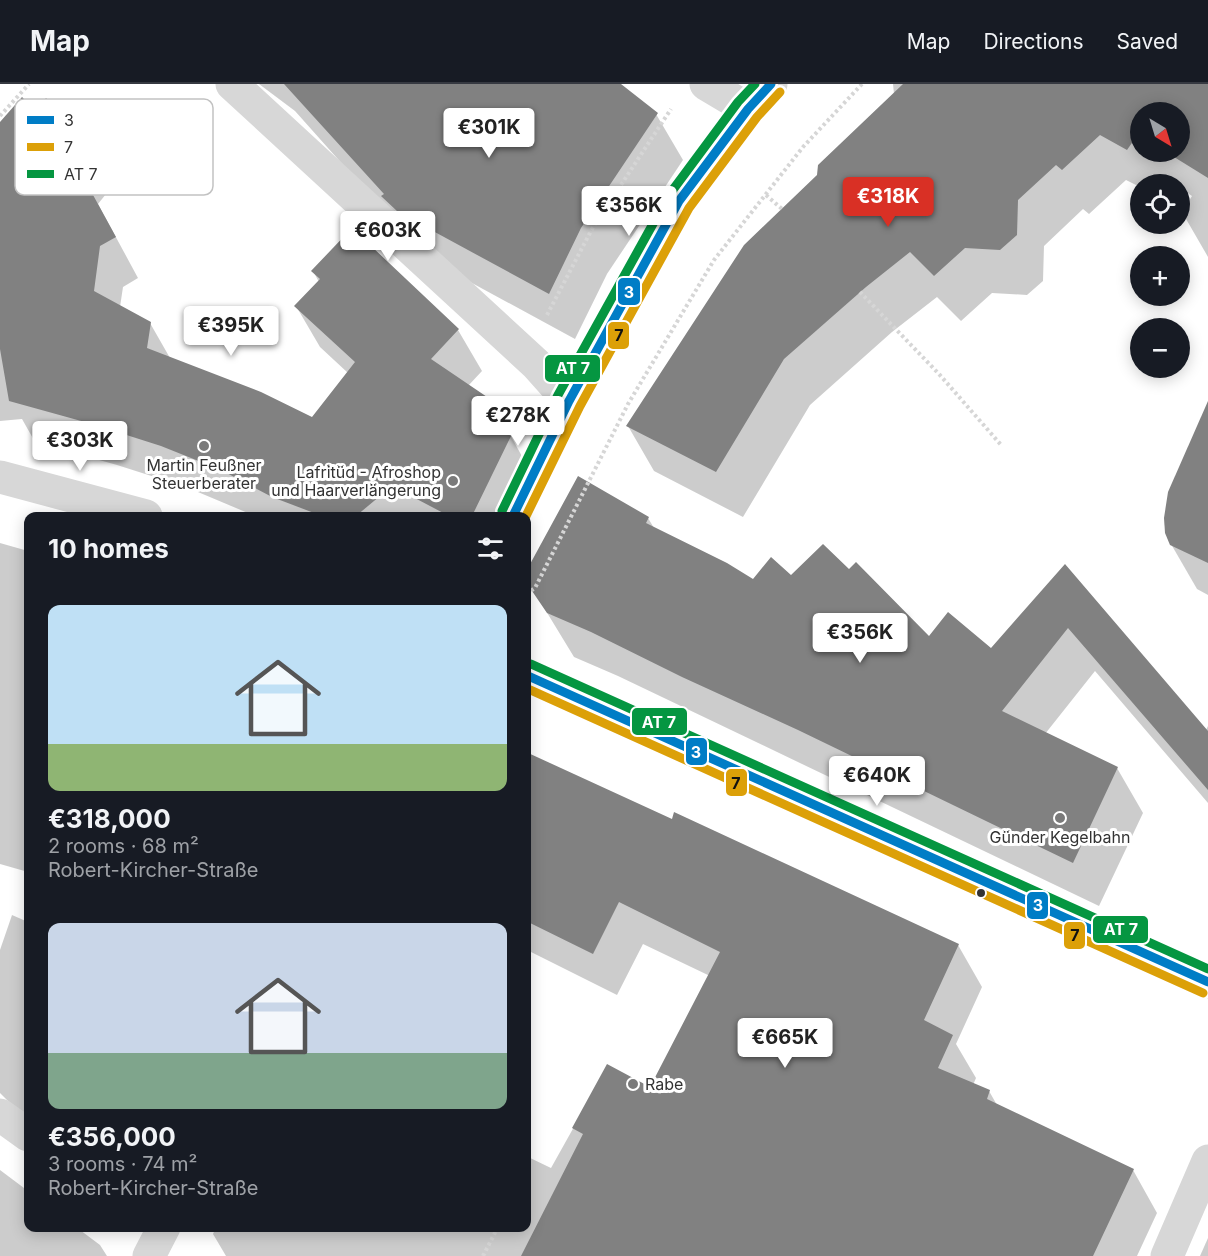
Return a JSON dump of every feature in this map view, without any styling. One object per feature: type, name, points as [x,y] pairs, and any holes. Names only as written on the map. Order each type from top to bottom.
[{"type":"street","points":[[232,84],[536,364],[569,401]]},
{"type":"street","points":[[706,84],[748,109]]},
{"type":"street","points":[[515,512],[569,401],[679,201],[748,109],[771,84]]},
{"type":"street","points":[[0,477],[131,512]]},
{"type":"street","points":[[531,677],[1208,982]]},
{"type":"street","points":[[0,1115],[24,1132]]},
{"type":"street","points":[[1167,1256],[1208,1161]]},
{"type":"path","points":[[15,99],[29,84]]},
{"type":"path","points":[[531,591],[535,588],[628,404],[714,260],[803,147],[862,84]]},
{"type":"path","points":[[0,116],[15,99]]},
{"type":"path","points":[[536,364],[545,320],[592,229],[677,101]]},
{"type":"path","points":[[766,195],[782,209]]},
{"type":"path","points":[[860,292],[939,374],[1002,446]]},
{"type":"path","points":[[483,1256],[495,1232]]},
{"type":"building","points":[[284,84],[621,84],[658,113],[581,228],[549,294],[398,212],[381,196],[384,194]]},
{"type":"building","points":[[903,84],[1208,84],[1208,178],[1182,162],[1190,162],[1190,102],[1130,102],[1130,146],[1127,150],[1100,135],[1062,170],[1056,165],[1018,200],[1017,235],[1000,250],[965,248],[934,276],[910,252],[866,287],[784,359],[716,472],[626,426],[744,245],[817,175],[818,165]]},
{"type":"building","points":[[15,105],[15,195],[93,195],[116,237],[100,246],[94,291],[151,322],[147,348],[261,392],[312,417],[355,362],[294,306],[320,279],[311,271],[352,228],[459,329],[431,359],[493,401],[483,419],[511,436],[474,512],[441,512],[392,486],[361,512],[311,512],[272,497],[221,470],[161,446],[9,401],[0,349],[0,122]]},
{"type":"building","points":[[1208,401],[1208,563],[1170,545],[1165,533],[1164,518],[1168,492]]},
{"type":"building","points":[[578,476],[649,517],[646,523],[727,563],[753,579],[771,557],[791,575],[823,544],[849,569],[856,562],[929,636],[948,612],[991,648],[1065,564],[1208,731],[1208,790],[1068,628],[1002,711],[1118,767],[1073,863],[798,730],[547,613],[531,589],[531,562]]},
{"type":"building","points":[[531,754],[672,819],[674,812],[959,944],[924,1020],[953,1035],[938,1068],[990,1090],[987,1099],[1134,1169],[1093,1256],[521,1256],[583,1134],[572,1128],[607,1064],[650,1087],[720,952],[619,902],[593,954],[531,923]]},
{"type":"transit line","points":[[502,511],[558,395],[669,195],[738,102],[755,84]]},
{"type":"transit line","name":"3","points":[[515,512],[569,401],[679,201],[748,109],[771,84]]},
{"type":"transit line","name":"7","points":[[528,512],[580,406],[689,208],[757,117],[780,92]]},
{"type":"transit line","points":[[531,664],[1208,969]]},
{"type":"transit line","name":"3","points":[[531,677],[1208,982]]},
{"type":"transit line","name":"7","points":[[531,690],[1203,993]]},
{"type":"place","name":"Martin Feußner Steuerberater","points":[[204,446]]},
{"type":"place","name":"Lafritüd - Afroshop und Haarverlängerung","points":[[453,481]]},
{"type":"place","name":"Günder Kegelbahn","points":[[1060,818]]},
{"type":"place","name":"Rabe","points":[[633,1084]]}]
